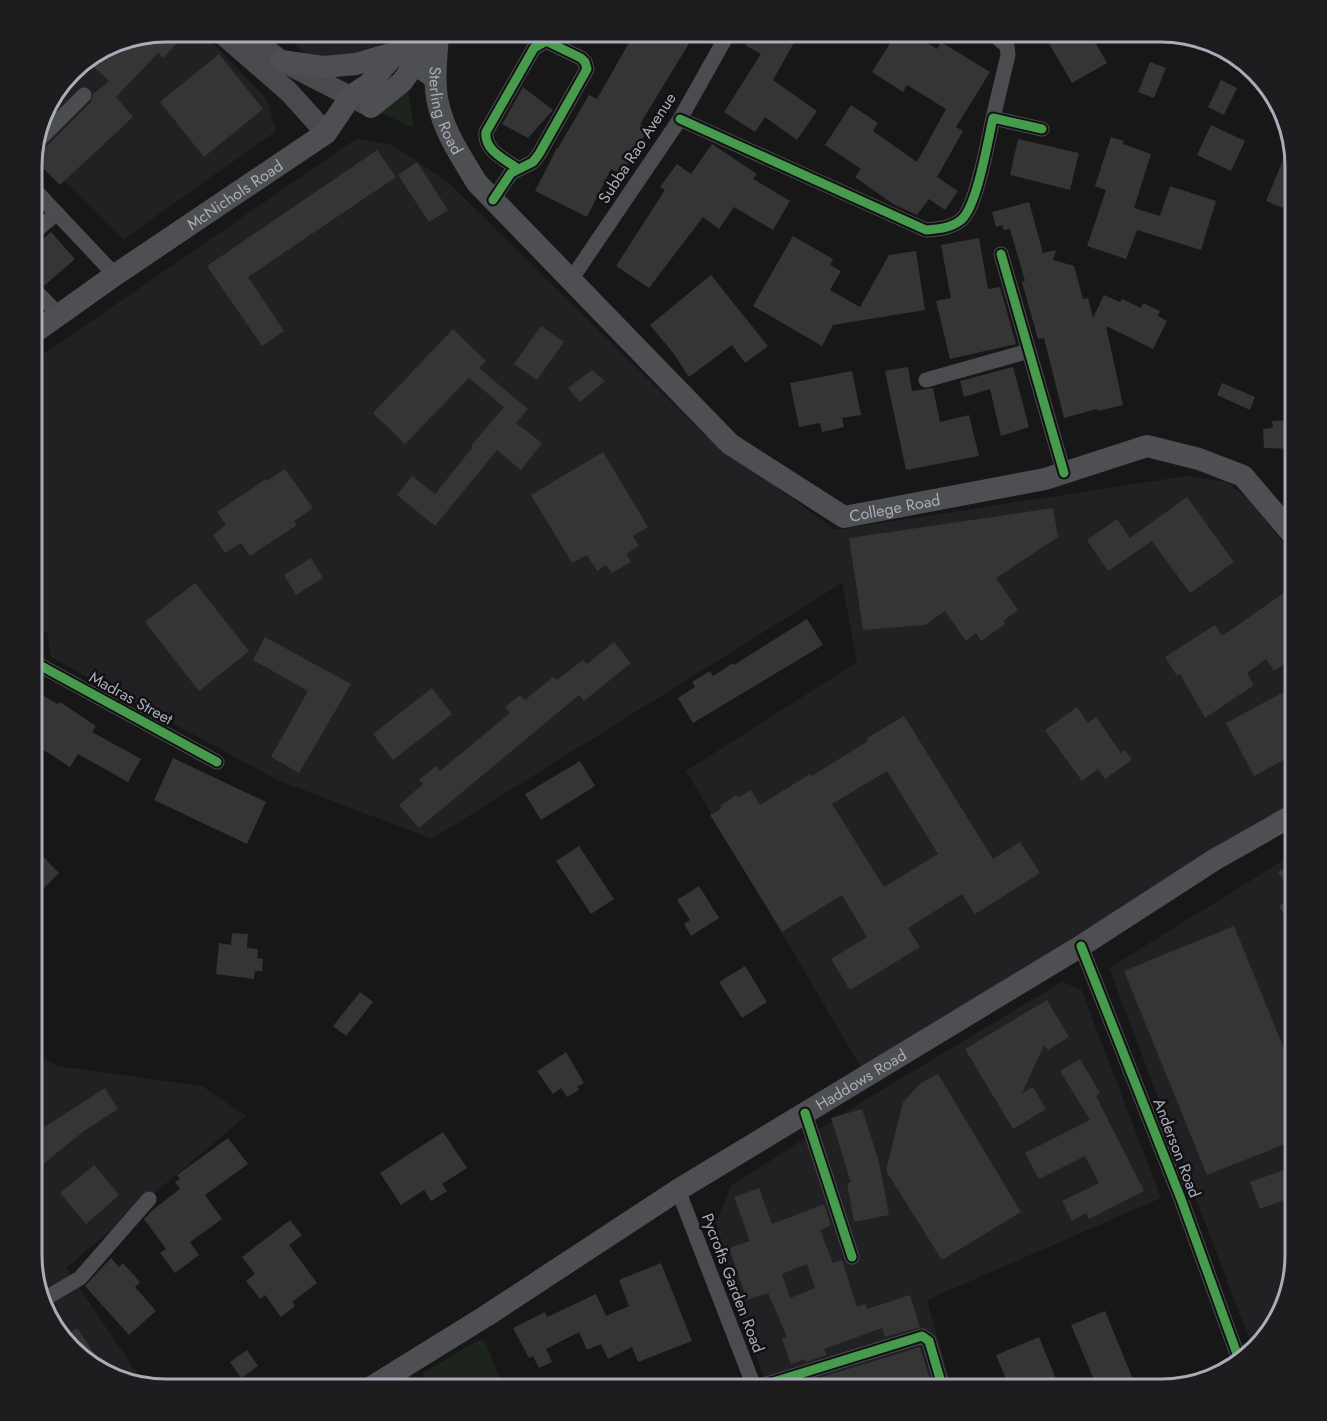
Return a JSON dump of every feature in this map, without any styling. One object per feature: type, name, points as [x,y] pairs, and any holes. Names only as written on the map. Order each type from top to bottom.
[{"type":"main road","points":[[232,42],[289,92],[326,133]]},
{"type":"main road","points":[[258,42],[281,61],[361,102]]},
{"type":"main road","points":[[406,58],[411,42]]},
{"type":"main road","points":[[281,61],[323,67],[406,58],[426,42]]},
{"type":"main road","name":"Sterling Road","points":[[437,42],[435,78],[438,103],[447,131],[477,183]]},
{"type":"main road","points":[[406,58],[435,78]]},
{"type":"main road","name":"McNichols Road","points":[[42,328],[115,275],[326,133],[361,102],[402,82],[406,58]]},
{"type":"main road","name":"College Road","points":[[477,183],[730,444],[844,517],[1045,479],[1147,446],[1199,459],[1243,476],[1285,524]]},
{"type":"main road","name":"Haddows Road","points":[[384,1379],[486,1316],[678,1190],[1081,946],[1214,860],[1285,820]]},
{"type":"street","points":[[518,169],[488,146],[485,139],[486,132],[534,48],[544,42]]},
{"type":"street","points":[[493,200],[512,173],[533,162],[539,154],[586,69],[585,62],[581,58],[548,42]]},
{"type":"street","name":"Subba Rao Avenue","points":[[570,281],[680,119],[723,42]]},
{"type":"street","points":[[680,119],[926,230],[945,229],[962,219],[972,206],[1008,55],[1007,46],[1002,42]]},
{"type":"street","points":[[46,132],[84,95]]},
{"type":"street","points":[[993,118],[1042,129]]},
{"type":"street","points":[[42,197],[115,275]]},
{"type":"street","points":[[42,226],[57,213]]},
{"type":"street","points":[[1001,254],[1064,473]]},
{"type":"street","points":[[42,297],[60,316]]},
{"type":"street","points":[[926,380],[1029,351]]},
{"type":"street","name":"Madras Street","points":[[42,666],[217,762]]},
{"type":"street","name":"Anderson Road","points":[[1081,946],[1181,1199],[1237,1353]]},
{"type":"street","points":[[805,1113],[852,1257]]},
{"type":"street","name":"Pycrofts Garden Road","points":[[678,1190],[751,1379]]},
{"type":"street","points":[[49,1296],[80,1278],[149,1199]]},
{"type":"street","points":[[787,1379],[922,1336],[929,1341],[940,1379]]},
{"type":"shaded area","points":[[158,42],[212,42],[267,99],[276,131],[123,240],[42,159],[51,119],[63,97],[78,78],[97,63],[119,51]]},
{"type":"shaded area","points":[[293,42],[383,42],[364,60],[314,62]]},
{"type":"shaded area","points":[[407,85],[414,128],[368,107]]},
{"type":"shaded area","points":[[356,139],[392,145],[447,181],[702,432],[835,530],[1186,476],[1227,482],[1252,502],[1285,545],[1285,808],[861,1067],[686,771],[857,662],[842,583],[432,839],[277,780],[51,657],[47,632],[42,633],[42,355]]},
{"type":"shaded area","points":[[1285,859],[1285,1263],[1283,1279],[1272,1310],[1250,1341],[1109,968]]},
{"type":"shaded area","points":[[1062,982],[1081,989],[1161,1198],[927,1300],[949,1379],[764,1379],[726,1271],[716,1222],[731,1186],[863,1101]]},
{"type":"shaded area","points":[[42,1057],[58,1066],[202,1086],[246,1116],[66,1268],[139,1376],[111,1366],[78,1343],[55,1310],[46,1287],[42,1255]]},
{"type":"shaded area","points":[[479,1340],[485,1341],[500,1379],[425,1379],[423,1373]]},
{"type":"building","points":[[178,42],[163,58],[158,53],[116,97],[133,117],[60,185],[42,167],[43,150],[91,102],[93,94],[109,81],[93,66],[119,51],[142,44]]},
{"type":"building","points":[[629,42],[690,42],[640,124],[648,129],[622,175],[611,169],[587,217],[535,191],[557,148],[589,95],[597,99]]},
{"type":"building","points":[[747,42],[794,42],[773,80],[817,111],[797,140],[765,117],[755,132],[724,112],[761,54],[745,45]]},
{"type":"building","points":[[891,42],[926,42],[937,49],[941,42],[990,72],[956,127],[963,131],[937,177],[958,191],[945,210],[929,199],[917,215],[893,204],[855,177],[861,169],[825,145],[851,105],[878,123],[873,131],[917,162],[946,109],[907,85],[903,92],[872,72]]},
{"type":"building","points":[[1048,42],[1095,42],[1107,63],[1072,83]]},
{"type":"building","points":[[219,54],[263,109],[204,157],[160,102]]},
{"type":"building","points":[[1150,62],[1166,68],[1154,98],[1138,92]]},
{"type":"building","points":[[1221,80],[1237,88],[1224,115],[1208,107]]},
{"type":"building","points":[[523,87],[553,110],[528,138],[502,124]]},
{"type":"building","points":[[1211,125],[1245,141],[1231,171],[1197,155]]},
{"type":"building","points":[[1111,137],[1151,154],[1134,208],[1160,216],[1170,186],[1216,201],[1201,250],[1137,230],[1126,259],[1087,246],[1106,190],[1095,186]]},
{"type":"building","points":[[1018,139],[1079,153],[1070,190],[1010,175]]},
{"type":"building","points":[[712,144],[757,174],[753,179],[790,201],[773,230],[734,207],[719,229],[703,217],[649,288],[616,266],[665,190],[660,187],[677,164],[691,174]]},
{"type":"building","points":[[377,150],[396,177],[248,277],[284,331],[262,346],[207,266]]},
{"type":"building","points":[[1285,156],[1285,203],[1283,208],[1266,201]]},
{"type":"building","points":[[417,162],[448,210],[429,222],[398,175]]},
{"type":"building","points":[[1029,202],[1043,253],[1056,250],[1053,260],[1074,266],[1083,299],[1088,298],[1093,318],[1104,295],[1120,302],[1122,299],[1141,308],[1143,303],[1160,311],[1158,316],[1167,321],[1153,349],[1106,326],[1123,405],[1064,418],[1044,338],[1038,339],[1010,229],[1004,230],[1002,225],[996,227],[992,212]]},
{"type":"building","points":[[51,232],[75,259],[44,286],[42,284],[42,240]]},
{"type":"building","points":[[793,236],[833,259],[830,265],[841,271],[830,290],[860,307],[889,255],[916,251],[925,310],[833,325],[822,346],[753,306]]},
{"type":"building","points":[[979,238],[988,289],[1000,287],[1016,344],[950,359],[936,301],[951,298],[941,245]]},
{"type":"building","points":[[711,275],[768,346],[745,363],[732,345],[689,377],[674,354],[650,325]]},
{"type":"building","points":[[541,326],[564,342],[537,380],[514,364]]},
{"type":"building","points":[[453,329],[486,361],[479,368],[528,409],[516,423],[542,443],[521,470],[497,450],[435,526],[397,495],[412,476],[435,494],[504,407],[469,378],[405,444],[373,413]]},
{"type":"building","points":[[908,367],[912,391],[933,388],[940,422],[969,415],[979,456],[906,470],[885,371]]},
{"type":"building","points":[[1013,367],[1029,427],[1001,436],[990,389],[964,397],[960,381]]},
{"type":"building","points":[[592,370],[605,381],[580,402],[568,388]]},
{"type":"building","points":[[852,371],[861,415],[842,418],[844,427],[822,432],[820,423],[799,427],[790,383]]},
{"type":"building","points":[[1222,383],[1255,397],[1250,410],[1217,395]]},
{"type":"building","points":[[1285,420],[1285,449],[1264,448],[1263,429],[1273,428],[1272,421]]},
{"type":"building","points":[[603,452],[648,527],[633,536],[639,546],[626,554],[631,562],[612,573],[606,565],[597,571],[587,555],[572,563],[531,495]]},
{"type":"building","points":[[285,469],[313,508],[294,521],[297,525],[250,556],[241,543],[225,553],[213,535],[226,525],[217,512]]},
{"type":"building","points":[[1187,497],[1234,562],[1190,593],[1152,541],[1108,571],[1087,540],[1117,519],[1130,538]]},
{"type":"building","points":[[1053,508],[1058,537],[996,578],[1018,610],[1003,621],[1005,624],[981,641],[976,633],[966,641],[945,611],[925,625],[863,630],[849,538]]},
{"type":"building","points":[[311,558],[323,578],[296,595],[284,575]]},
{"type":"building","points":[[195,583],[249,651],[199,691],[145,622]]},
{"type":"building","points":[[1285,592],[1285,664],[1274,671],[1266,659],[1247,673],[1254,685],[1205,718],[1180,674],[1177,676],[1165,657],[1215,625],[1222,636]]},
{"type":"building","points":[[807,619],[823,645],[693,723],[678,698],[695,687],[692,682],[710,671],[713,676],[733,663],[734,665]]},
{"type":"building","points":[[265,637],[351,684],[299,773],[271,757],[308,691],[253,660]]},
{"type":"building","points":[[614,642],[631,663],[584,701],[579,695],[419,828],[399,805],[423,784],[419,780],[436,766],[440,771],[510,713],[505,707],[520,695],[525,700],[553,677],[557,680],[583,660],[587,664]]},
{"type":"building","points":[[432,688],[452,714],[393,760],[373,734]]},
{"type":"building","points":[[1285,691],[1285,759],[1254,776],[1226,723]]},
{"type":"building","points":[[42,695],[58,704],[60,702],[96,726],[92,732],[141,759],[128,782],[78,754],[70,767],[42,749]]},
{"type":"building","points":[[1077,707],[1088,723],[1096,717],[1121,753],[1125,750],[1132,760],[1105,779],[1098,769],[1082,781],[1045,730]]},
{"type":"building","points":[[904,716],[993,859],[1020,842],[1040,873],[975,914],[962,894],[908,928],[920,947],[850,990],[831,959],[867,937],[842,895],[782,932],[710,815],[736,795],[738,798],[751,790],[760,805],[868,741],[867,738]],"holes":[[[887,771],[938,854],[884,887],[832,804]]]},
{"type":"building","points":[[173,758],[266,802],[247,844],[154,800]]},
{"type":"building","points":[[580,761],[595,786],[541,820],[525,794]]},
{"type":"building","points":[[579,846],[614,899],[591,914],[556,861]]},
{"type":"building","points":[[42,855],[59,873],[42,890]]},
{"type":"building","points":[[1285,868],[1285,883],[1278,872]]},
{"type":"building","points":[[699,886],[719,918],[691,936],[684,924],[690,920],[677,900]]},
{"type":"building","points":[[1285,902],[1285,916],[1279,906]]},
{"type":"building","points":[[1234,926],[1285,1051],[1285,1144],[1207,1175],[1124,971]]},
{"type":"building","points":[[232,933],[248,934],[247,948],[258,949],[257,958],[263,959],[262,971],[255,971],[254,979],[216,974],[219,943],[231,945]]},
{"type":"building","points":[[745,966],[767,1002],[742,1018],[719,982]]},
{"type":"building","points":[[360,992],[373,1002],[346,1036],[333,1026]]},
{"type":"building","points":[[1047,1000],[1069,1037],[1048,1050],[1044,1045],[1022,1093],[1033,1087],[1046,1109],[1013,1129],[965,1049]]},
{"type":"building","points":[[566,1052],[584,1083],[577,1087],[579,1090],[567,1097],[561,1088],[553,1094],[537,1071]]},
{"type":"building","points":[[1080,1059],[1100,1093],[1096,1096],[1144,1191],[1089,1219],[1086,1213],[1072,1221],[1062,1201],[1099,1183],[1085,1156],[1039,1179],[1025,1153],[1090,1120],[1060,1071]]},
{"type":"building","points":[[938,1074],[1021,1212],[942,1260],[886,1171],[903,1102],[921,1083]]},
{"type":"building","points":[[105,1088],[118,1109],[84,1131],[42,1165],[42,1129]]},
{"type":"building","points":[[862,1109],[879,1162],[889,1215],[854,1222],[847,1183],[851,1183],[831,1118]]},
{"type":"building","points":[[443,1132],[467,1168],[442,1184],[447,1191],[431,1201],[424,1190],[401,1205],[380,1173]]},
{"type":"building","points":[[228,1138],[248,1164],[205,1195],[222,1219],[190,1242],[199,1255],[175,1273],[160,1253],[166,1249],[144,1219],[180,1189],[175,1182],[180,1179],[177,1175]]},
{"type":"building","points":[[94,1165],[119,1195],[86,1224],[60,1193]]},
{"type":"building","points":[[1285,1170],[1285,1200],[1260,1209],[1250,1182]]},
{"type":"building","points":[[759,1188],[772,1224],[824,1204],[831,1225],[820,1230],[833,1263],[842,1260],[857,1307],[865,1304],[867,1309],[910,1295],[920,1327],[885,1337],[882,1328],[824,1349],[827,1355],[791,1364],[782,1339],[787,1337],[768,1293],[747,1300],[729,1248],[750,1241],[734,1197]],"holes":[[[807,1264],[815,1288],[790,1298],[782,1274]]]},
{"type":"building","points":[[290,1220],[302,1235],[289,1245],[317,1283],[292,1302],[295,1306],[281,1317],[265,1295],[260,1299],[246,1281],[255,1274],[242,1257]]},
{"type":"building","points":[[111,1258],[119,1267],[123,1263],[140,1282],[135,1287],[156,1311],[129,1335],[85,1286]]},
{"type":"building","points":[[661,1263],[692,1341],[638,1362],[632,1347],[608,1359],[601,1344],[587,1350],[579,1332],[546,1349],[552,1362],[539,1368],[533,1356],[529,1358],[513,1328],[545,1312],[547,1317],[596,1294],[606,1316],[629,1306],[619,1280]]},
{"type":"building","points":[[1105,1311],[1133,1379],[1094,1379],[1071,1325]]},
{"type":"building","points":[[77,1328],[96,1357],[78,1343],[70,1332]]},
{"type":"building","points":[[1039,1337],[1056,1379],[1006,1379],[996,1355]]},
{"type":"building","points":[[920,1347],[930,1379],[815,1379]]},
{"type":"building","points":[[247,1350],[258,1366],[241,1378],[230,1362]]},
{"type":"cycle path","points":[[518,169],[492,149],[486,139],[486,132],[534,48],[544,42]]},
{"type":"cycle path","points":[[493,200],[511,173],[533,162],[539,154],[587,69],[581,58],[548,42]]},
{"type":"cycle path","points":[[680,119],[926,230],[953,225],[967,213],[977,188],[993,118],[1042,129]]},
{"type":"cycle path","points":[[1001,254],[1064,473]]},
{"type":"cycle path","points":[[42,666],[217,762]]},
{"type":"cycle path","points":[[1081,946],[1181,1199],[1237,1353]]},
{"type":"cycle path","points":[[805,1113],[852,1257]]},
{"type":"cycle path","points":[[783,1379],[922,1336],[929,1341],[940,1379]]}]
